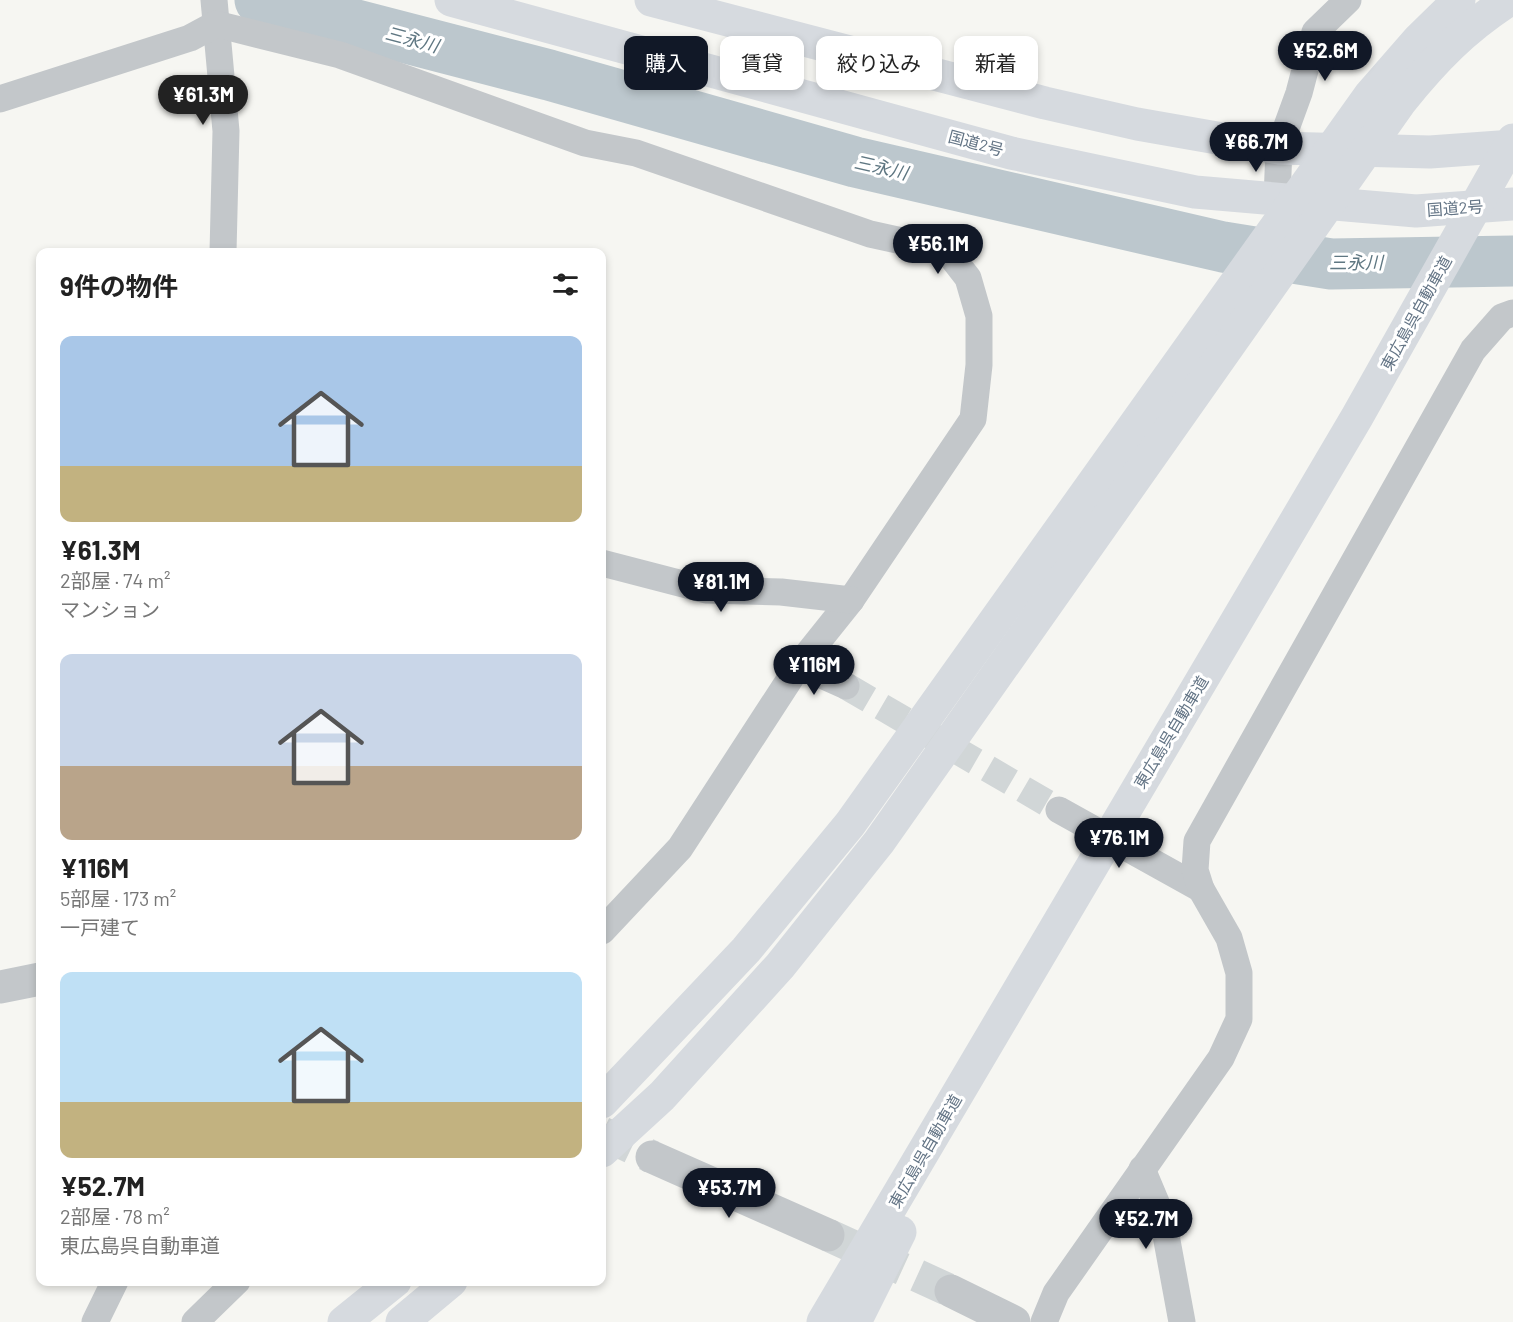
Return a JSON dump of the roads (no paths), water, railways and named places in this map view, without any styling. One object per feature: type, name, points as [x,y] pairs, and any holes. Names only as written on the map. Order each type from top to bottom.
[{"type":"highway","name":"国道2号","points":[[451,0],[1011,153],[1195,192],[1416,211],[1513,204]]},
{"type":"highway","points":[[651,0],[1045,103],[1137,124],[1279,148],[1430,152],[1513,146]]},
{"type":"highway","points":[[606,1147],[662,1096],[780,966],[879,842],[1251,311],[1385,98],[1418,39],[1459,0]]},
{"type":"highway","points":[[606,1098],[746,950],[850,824],[1220,305],[1385,98],[1485,16],[1509,0]]},
{"type":"highway","name":"東広島呉自動車道","points":[[823,1322],[1357,417],[1513,140]]},
{"type":"highway","points":[[855,1322],[1031,970]]},
{"type":"highway","points":[[344,1322],[388,1286]]},
{"type":"highway","points":[[402,1322],[445,1286]]},
{"type":"highway","points":[[426,1322],[465,1286]]},
{"type":"street","points":[[1278,199],[1279,148],[1299,93],[1315,32],[1347,0]]},
{"type":"street","points":[[0,99],[190,38],[215,12]]},
{"type":"street","points":[[215,12],[226,132],[223,248]]},
{"type":"street","points":[[215,12],[585,143],[636,153],[870,234],[947,251],[968,278],[980,316],[980,365],[973,419],[851,600],[799,665],[680,848],[606,927]]},
{"type":"street","points":[[1044,1322],[1056,1293],[1221,1058],[1239,1019],[1239,973],[1231,947],[1201,890],[1195,870],[1197,841],[1473,350],[1502,317],[1513,312]]},
{"type":"street","points":[[606,564],[706,590],[782,592],[851,600]]},
{"type":"street","points":[[799,665],[846,686]]},
{"type":"street","points":[[1059,810],[1201,890]]},
{"type":"street","points":[[0,987],[36,981]]},
{"type":"street","points":[[652,1157],[828,1235]]},
{"type":"street","points":[[1142,1169],[1163,1219],[1182,1322]]},
{"type":"street","points":[[95,1322],[113,1286]]},
{"type":"street","points":[[195,1322],[232,1286]]},
{"type":"street","points":[[951,1291],[1014,1322]]},
{"type":"waterway","name":"三永川","points":[[260,0],[549,75],[855,162],[1223,247],[1331,264],[1513,261]]},
{"type":"tunnel","points":[[846,686],[1059,810]]},
{"type":"tunnel","points":[[606,1135],[652,1157]]},
{"type":"tunnel","points":[[828,1235],[951,1291]]}]
